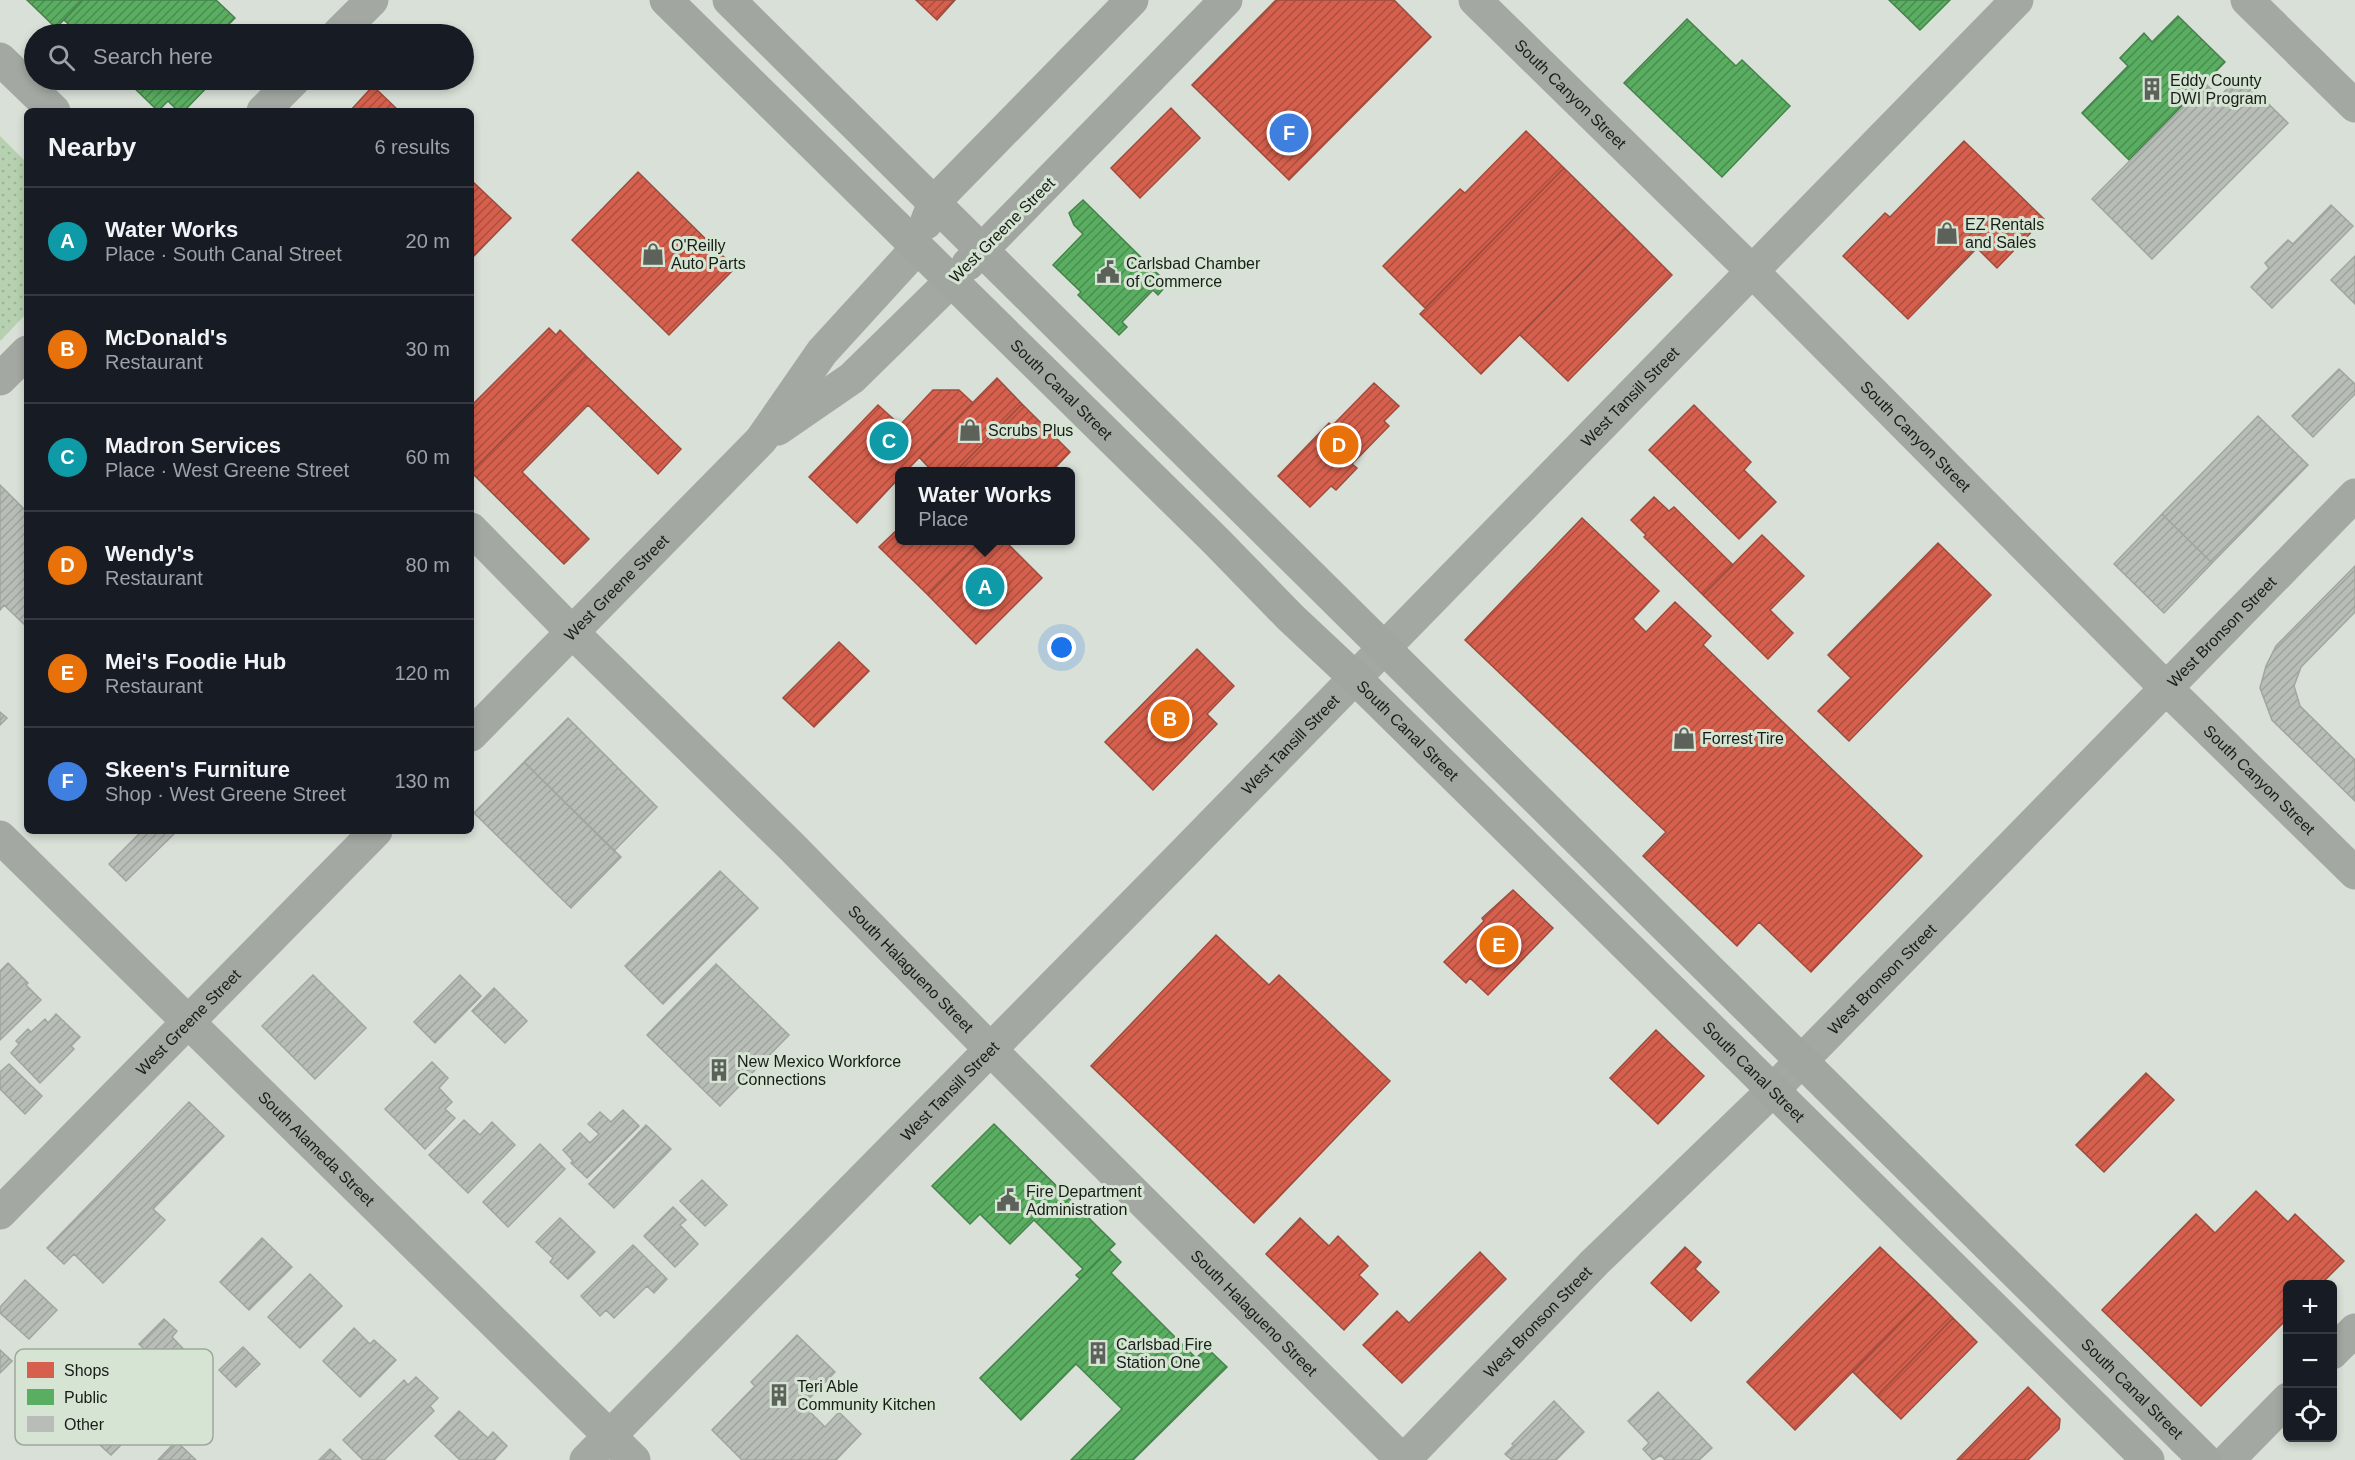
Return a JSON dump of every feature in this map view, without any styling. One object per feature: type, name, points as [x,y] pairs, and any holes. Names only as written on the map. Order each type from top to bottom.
[{"type":"highway","name":"South Canal Street","points":[[666,0],[2148,1460]]},
{"type":"highway","name":"South Canal Street","points":[[729,0],[1386,647],[2205,1460]]},
{"type":"highway","name":"West Greene Street","points":[[917,248],[934,202],[1132,0]]},
{"type":"highway","name":"West Greene Street","points":[[952,280],[1226,0]]},
{"type":"street","points":[[348,24],[372,0]]},
{"type":"street","name":"South Canyon Street","points":[[1475,0],[1752,271],[2166,688],[2355,873]]},
{"type":"street","name":"West Tansill Street","points":[[586,1460],[1386,647],[2017,0]]},
{"type":"street","points":[[2247,0],[2355,106]]},
{"type":"street","points":[[0,58],[24,82]]},
{"type":"street","points":[[33,90],[51,108]]},
{"type":"street","points":[[266,108],[284,90]]},
{"type":"street","name":"West Greene Street","points":[[474,732],[761,440],[822,352],[917,248]]},
{"type":"street","name":"West Greene Street","points":[[761,440],[852,378],[952,280]]},
{"type":"street","points":[[0,379],[24,354]]},
{"type":"street","name":"West Bronson Street","points":[[1403,1460],[1595,1262],[1773,1090],[2355,495]]},
{"type":"street","name":"South Halagueno Street","points":[[474,532],[792,847],[990,1049],[1403,1460]]},
{"type":"street","name":"West Greene Street","points":[[0,1213],[373,834]]},
{"type":"street","name":"South Alameda Street","points":[[0,837],[634,1460]]},
{"type":"street","points":[[2337,1348],[2355,1329]]},
{"type":"street","points":[[2229,1460],[2283,1404]]},
{"type":"green space","points":[[0,136],[24,160],[24,316],[0,341]]},
{"type":"building: Shops","points":[[916,0],[955,0],[937,20]]},
{"type":"building: Shops","points":[[1276,0],[1394,0],[1431,37],[1289,180],[1192,85]]},
{"type":"building: Shops","points":[[369,90],[377,90],[396,108],[353,108]]},
{"type":"building: Shops","points":[[1171,108],[1200,138],[1140,198],[1111,168]]},
{"type":"building: Shops","points":[[1526,131],[1564,168],[1425,308],[1383,266],[1460,189],[1465,193]]},
{"type":"building: Shops","name":"EZ Rentals and Sales","points":[[1964,141],[2044,219],[1997,268],[1977,248],[1908,319],[1843,256],[1885,213],[1890,217]]},
{"type":"building: Shops","points":[[1564,168],[1625,228],[1481,374],[1420,314]]},
{"type":"building: Shops","name":"O'Reilly Auto Parts","points":[[638,172],[735,268],[669,335],[572,240]]},
{"type":"building: Shops","points":[[474,183],[511,218],[474,256]]},
{"type":"building: Shops","points":[[1625,228],[1672,275],[1568,381],[1520,335]]},
{"type":"building: Shops","points":[[549,328],[556,335],[560,330],[586,356],[474,469],[474,403]]},
{"type":"building: Shops","points":[[586,356],[681,449],[658,474],[588,405],[522,472],[589,539],[564,564],[474,475],[474,469]]},
{"type":"building: Shops","name":"Scrubs Plus","points":[[997,378],[1022,404],[960,467],[928,467],[919,457]]},
{"type":"building: Shops","points":[[1374,383],[1399,406],[1384,421],[1389,426],[1352,464],[1357,468],[1336,490],[1331,486],[1310,507],[1278,476],[1329,423],[1332,426]]},
{"type":"building: Shops","points":[[933,390],[959,390],[973,403],[910,467],[895,467],[895,482],[857,523],[809,477],[878,405],[900,425]]},
{"type":"building: Shops","points":[[1022,404],[1070,452],[1056,467],[960,467]]},
{"type":"building: Shops","points":[[1694,405],[1751,462],[1744,470],[1776,502],[1739,539],[1649,450]]},
{"type":"building: Shops","points":[[1654,497],[1669,511],[1674,507],[1733,565],[1703,595],[1644,537],[1646,535],[1631,520]]},
{"type":"building: Shops","name":"Forrest Tire","points":[[1582,518],[1659,591],[1633,619],[1646,632],[1675,602],[1711,636],[1703,645],[1922,856],[1811,972],[1759,922],[1737,946],[1643,856],[1666,832],[1465,640]]},
{"type":"building: Shops","points":[[895,532],[895,545],[977,545],[928,595],[879,547]]},
{"type":"building: Shops","points":[[1762,535],[1804,576],[1770,610],[1793,633],[1768,659],[1703,595]]},
{"type":"building: Shops","points":[[1938,543],[1991,595],[1849,741],[1818,711],[1851,678],[1828,655]]},
{"type":"building: Shops","points":[[977,545],[1009,545],[1042,578],[976,644],[928,595]]},
{"type":"building: Shops","points":[[839,642],[869,671],[814,727],[783,698]]},
{"type":"building: Shops","points":[[1197,649],[1234,686],[1207,714],[1217,724],[1153,790],[1105,742]]},
{"type":"building: Shops","points":[[1513,890],[1553,928],[1488,995],[1470,978],[1466,983],[1444,962],[1484,921],[1482,918]]},
{"type":"building: Shops","points":[[1216,935],[1269,985],[1279,975],[1390,1081],[1254,1223],[1091,1066]]},
{"type":"building: Shops","points":[[1656,1030],[1704,1076],[1658,1124],[1610,1078]]},
{"type":"building: Shops","points":[[2146,1073],[2174,1100],[2104,1172],[2076,1145]]},
{"type":"building: Shops","points":[[2256,1191],[2288,1222],[2295,1214],[2344,1261],[2325,1280],[2283,1280],[2283,1323],[2201,1406],[2102,1310],[2196,1214],[2215,1233]]},
{"type":"building: Shops","points":[[1300,1218],[1329,1246],[1338,1236],[1368,1266],[1359,1275],[1378,1294],[1344,1330],[1266,1254]]},
{"type":"building: Shops","points":[[1685,1247],[1701,1262],[1695,1269],[1719,1292],[1691,1321],[1651,1283]]},
{"type":"building: Shops","points":[[1880,1247],[1929,1294],[1795,1430],[1747,1382]]},
{"type":"building: Shops","points":[[1480,1252],[1506,1279],[1402,1383],[1363,1345],[1397,1311],[1409,1323]]},
{"type":"building: Shops","points":[[1929,1294],[1953,1318],[1877,1396],[1853,1372]]},
{"type":"building: Shops","points":[[1953,1318],[1977,1342],[1901,1419],[1877,1396]]},
{"type":"building: Shops","points":[[2028,1387],[2060,1419],[2059,1429],[2028,1460],[1957,1460]]},
{"type":"building: Public","points":[[27,0],[83,0],[60,24],[52,24]]},
{"type":"building: Public","points":[[83,0],[216,0],[235,18],[229,24],[68,24],[64,20]]},
{"type":"building: Public","points":[[1889,0],[1950,0],[1920,30]]},
{"type":"building: Public","name":"Eddy County DWI Program","points":[[2178,16],[2225,62],[2129,160],[2082,113],[2128,66],[2120,58],[2144,33],[2152,42]]},
{"type":"building: Public","points":[[1687,19],[1736,66],[1742,60],[1790,106],[1722,177],[1624,83]]},
{"type":"building: Public","points":[[136,90],[204,90],[187,108],[175,108],[168,101],[161,108],[155,108]]},
{"type":"building: Public","name":"Carlsbad Chamber of Commerce","points":[[1083,200],[1164,280],[1161,283],[1165,287],[1158,295],[1153,290],[1122,322],[1127,327],[1119,335],[1078,295],[1081,292],[1053,265],[1083,234],[1074,225],[1069,213]]},
{"type":"building: Public","name":"Fire Department Administration","points":[[994,1124],[1115,1244],[1080,1279],[1076,1275],[1083,1269],[1034,1220],[1010,1244],[980,1214],[970,1224],[932,1186]]},
{"type":"building: Public","name":"Carlsbad Fire Station One","points":[[1109,1250],[1121,1262],[1111,1273],[1196,1358],[1207,1348],[1227,1367],[1133,1460],[1071,1460],[1122,1409],[1076,1364],[1021,1420],[980,1378]]},
{"type":"building: Other","points":[[2240,76],[2288,123],[2152,259],[2092,199],[2206,84],[2219,97]]},
{"type":"building: Other","points":[[2331,205],[2353,226],[2272,308],[2251,287],[2269,268],[2265,263],[2288,240],[2293,244]]},
{"type":"building: Other","points":[[2355,256],[2355,304],[2331,280]]},
{"type":"building: Other","points":[[2339,369],[2355,384],[2355,394],[2313,437],[2292,416]]},
{"type":"building: Other","points":[[2258,416],[2308,465],[2212,563],[2162,514]]},
{"type":"building: Other","points":[[0,485],[24,509],[24,624],[4,605],[0,610]]},
{"type":"building: Other","points":[[2162,514],[2212,563],[2164,613],[2114,564]]},
{"type":"building: Other","points":[[2355,566],[2355,612],[2301,667],[2294,686],[2300,706],[2355,760],[2355,801],[2272,720],[2260,688],[2266,666],[2276,646]]},
{"type":"building: Other","points":[[0,712],[7,718],[0,725]]},
{"type":"building: Other","points":[[568,718],[657,807],[614,851],[524,762]]},
{"type":"building: Other","points":[[524,762],[621,857],[571,908],[474,813]]},
{"type":"building: Other","points":[[139,834],[174,834],[126,881],[109,864]]},
{"type":"building: Other","points":[[720,871],[758,908],[663,1004],[625,966]]},
{"type":"building: Other","points":[[8,963],[41,1000],[0,1040],[0,971]]},
{"type":"building: Other","name":"New Mexico Workforce Connections","points":[[716,964],[789,1035],[720,1106],[647,1035]]},
{"type":"building: Other","points":[[313,975],[366,1028],[315,1079],[262,1026]]},
{"type":"building: Other","points":[[460,975],[481,996],[435,1043],[414,1022]]},
{"type":"building: Other","points":[[494,988],[527,1021],[505,1043],[472,1011]]},
{"type":"building: Other","points":[[56,1014],[80,1037],[71,1046],[74,1049],[40,1083],[11,1053],[19,1044],[16,1041],[28,1029],[31,1032],[45,1019],[48,1023]]},
{"type":"building: Other","points":[[432,1062],[448,1078],[439,1088],[452,1102],[445,1109],[455,1118],[425,1149],[385,1109]]},
{"type":"building: Other","points":[[9,1064],[42,1096],[25,1114],[0,1089],[0,1072]]},
{"type":"building: Other","points":[[189,1102],[224,1136],[153,1209],[165,1220],[103,1283],[74,1254],[64,1264],[47,1248]]},
{"type":"building: Other","points":[[623,1110],[639,1126],[587,1178],[571,1163],[573,1161],[563,1150],[580,1133],[590,1143],[599,1134],[588,1124],[600,1112],[611,1122]]},
{"type":"building: Other","points":[[464,1120],[480,1135],[492,1122],[515,1145],[468,1193],[429,1155]]},
{"type":"building: Other","points":[[646,1125],[671,1149],[614,1208],[589,1184]]},
{"type":"building: Other","points":[[540,1144],[565,1169],[508,1227],[483,1202]]},
{"type":"building: Other","points":[[702,1180],[727,1205],[705,1226],[680,1201]]},
{"type":"building: Other","points":[[673,1207],[686,1220],[680,1225],[698,1244],[675,1267],[644,1236]]},
{"type":"building: Other","points":[[560,1218],[595,1252],[568,1279],[550,1262],[553,1258],[536,1242]]},
{"type":"building: Other","points":[[262,1238],[292,1267],[249,1310],[220,1282]]},
{"type":"building: Other","points":[[633,1245],[667,1279],[654,1293],[647,1286],[614,1318],[606,1310],[600,1316],[581,1296]]},
{"type":"building: Other","points":[[310,1274],[342,1306],[300,1348],[268,1317]]},
{"type":"building: Other","points":[[25,1280],[57,1310],[29,1339],[0,1313],[0,1307]]},
{"type":"building: Other","points":[[164,1319],[177,1331],[172,1337],[184,1349],[144,1349],[139,1344]]},
{"type":"building: Other","points":[[354,1328],[370,1344],[374,1340],[396,1360],[360,1397],[323,1361]]},
{"type":"building: Other","name":"Teri Able Community Kitchen","points":[[797,1335],[835,1372],[803,1405],[825,1427],[839,1412],[861,1434],[836,1460],[742,1460],[712,1430],[755,1386],[751,1382]]},
{"type":"building: Other","points":[[243,1347],[260,1364],[236,1387],[219,1370]]},
{"type":"building: Other","points":[[0,1350],[12,1361],[0,1373]]},
{"type":"building: Other","points":[[416,1377],[438,1398],[430,1406],[434,1411],[384,1460],[363,1460],[343,1440],[404,1380],[408,1385]]},
{"type":"building: Other","points":[[1658,1392],[1712,1448],[1699,1460],[1665,1460],[1661,1455],[1653,1460],[1643,1449],[1649,1443],[1628,1421]]},
{"type":"building: Other","points":[[1554,1401],[1584,1432],[1556,1460],[1512,1460],[1505,1454],[1514,1445],[1512,1444]]},
{"type":"building: Other","points":[[459,1411],[488,1438],[493,1432],[507,1446],[494,1460],[460,1460],[435,1436]]},
{"type":"building: Other","points":[[100,1445],[121,1445],[111,1455]]},
{"type":"building: Other","points":[[172,1445],[180,1445],[196,1460],[158,1460]]},
{"type":"building: Other","points":[[330,1449],[341,1460],[319,1460]]},
{"type":"place","name":"Eddy County DWI Program","points":[[2152,89]]},
{"type":"place","name":"Skeen's Furniture","points":[[1289,133]]},
{"type":"place","name":"EZ Rentals and Sales","points":[[1947,233]]},
{"type":"place","name":"O'Reilly Auto Parts","points":[[653,254]]},
{"type":"place","name":"Carlsbad Chamber of Commerce","points":[[1108,272]]},
{"type":"place","name":"Scrubs Plus","points":[[970,430]]},
{"type":"place","name":"Madron Services","points":[[889,441]]},
{"type":"place","name":"Wendy's","points":[[1339,445]]},
{"type":"place","name":"Water Works","points":[[985,587]]},
{"type":"place","name":"McDonald's","points":[[1170,719]]},
{"type":"place","name":"Forrest Tire","points":[[1684,738]]},
{"type":"place","name":"Mei's Foodie Hub","points":[[1499,945]]},
{"type":"place","name":"New Mexico Workforce Connections","points":[[719,1070]]},
{"type":"place","name":"Fire Department Administration","points":[[1008,1200]]},
{"type":"place","name":"Carlsbad Fire Station One","points":[[1098,1353]]},
{"type":"place","name":"Teri Able Community Kitchen","points":[[779,1395]]}]
